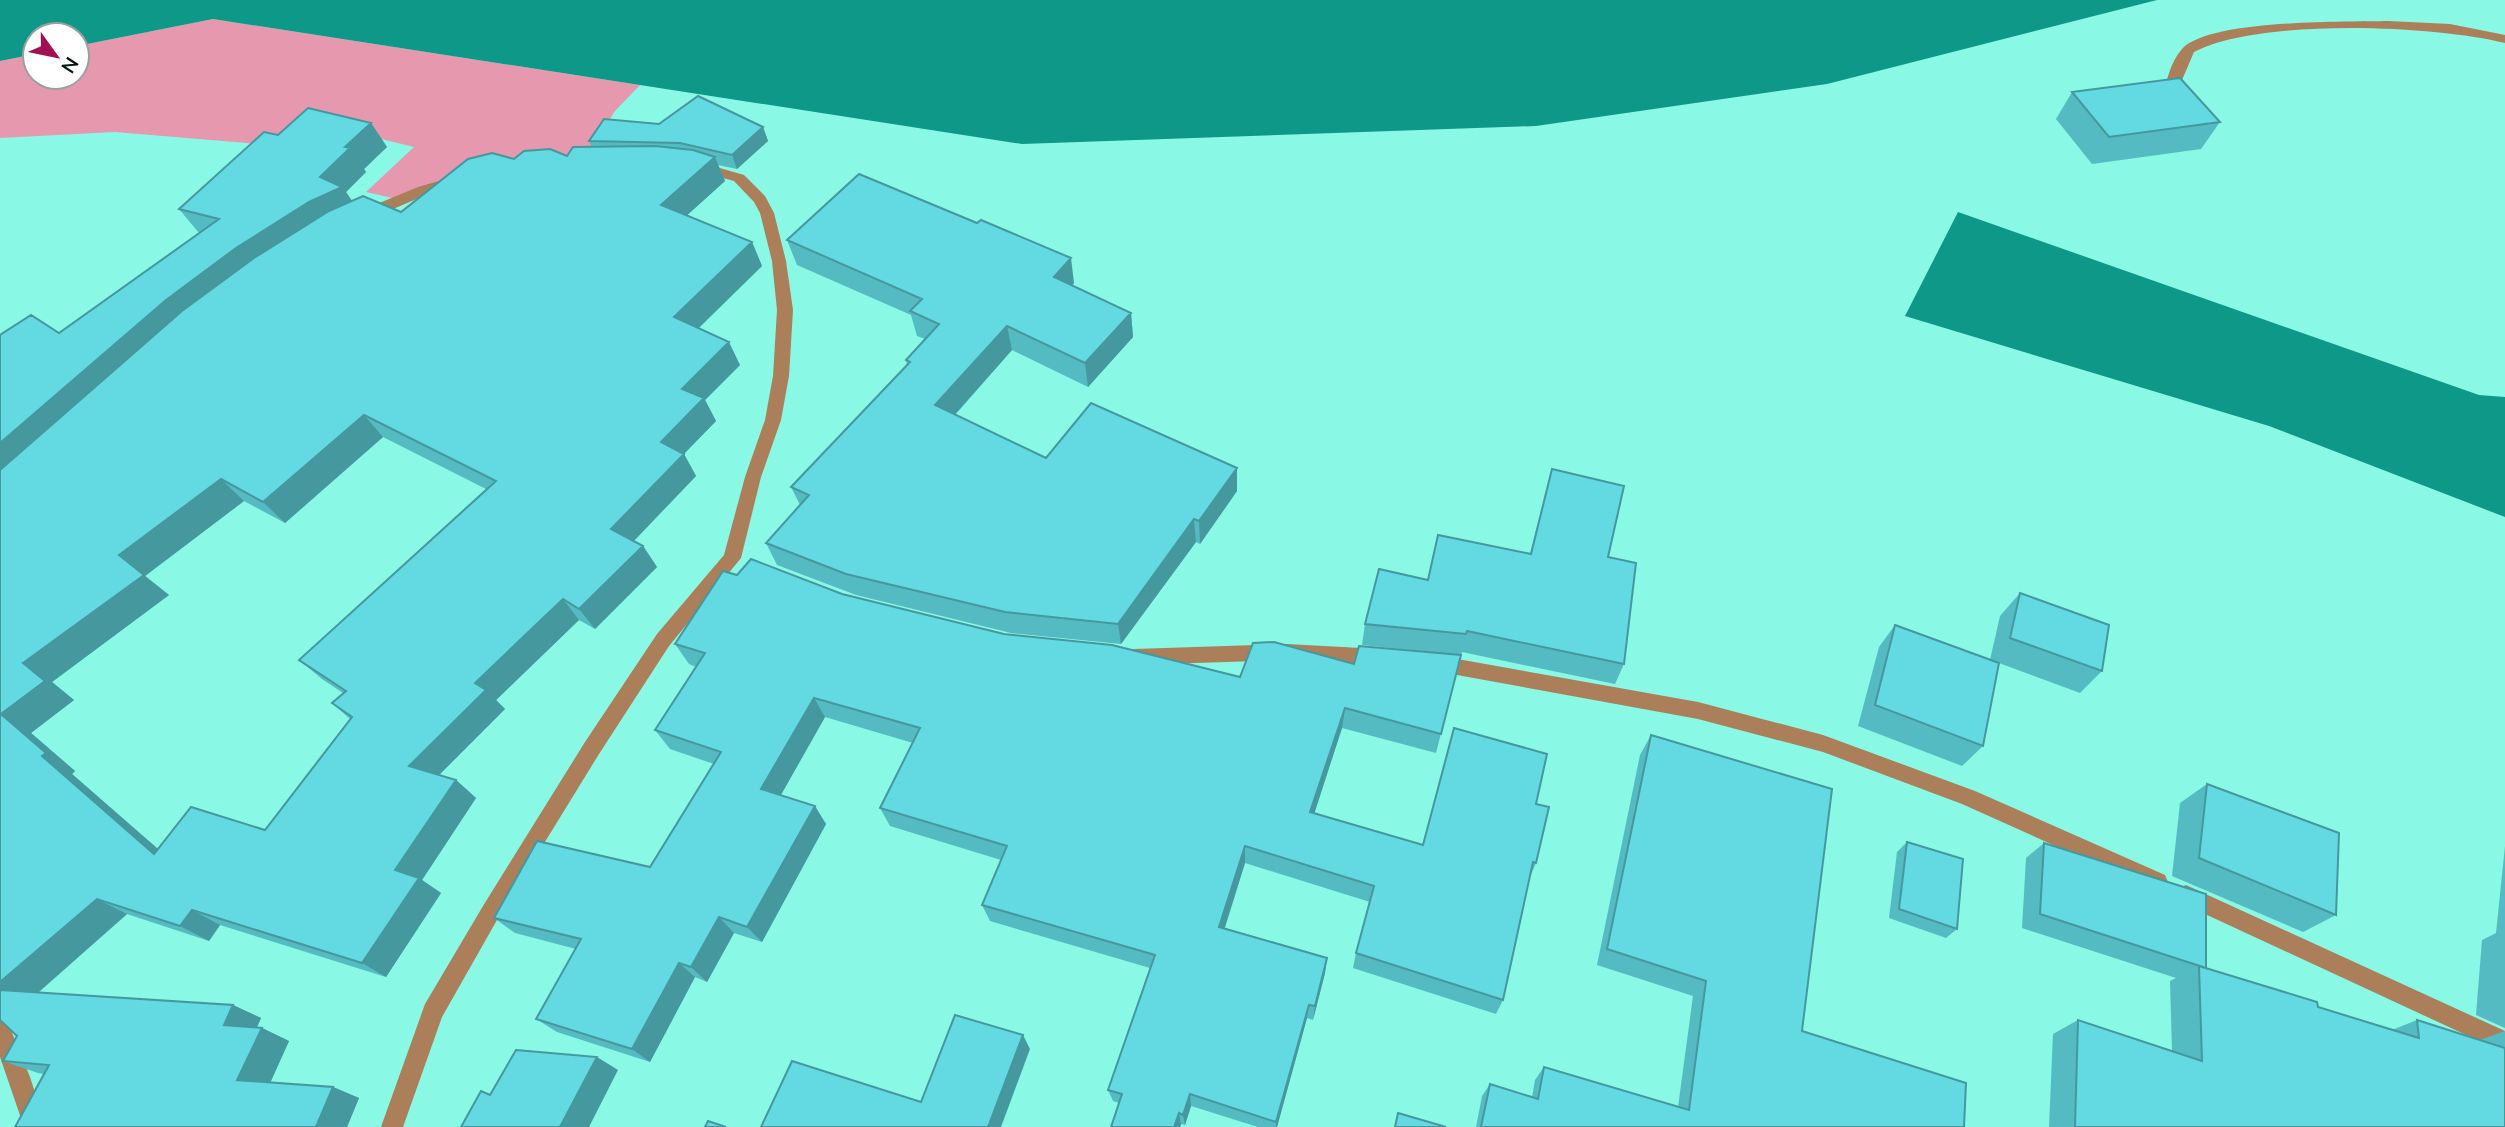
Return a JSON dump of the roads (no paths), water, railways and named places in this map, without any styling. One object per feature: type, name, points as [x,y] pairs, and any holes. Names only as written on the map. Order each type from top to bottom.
[{"type":"street","points":[[2168,98],[2189,49],[2203,41],[2240,33],[2394,25],[2444,27],[2505,39]]},
{"type":"street","points":[[392,1127],[433,1012],[490,913],[592,748],[663,640],[738,560],[753,477],[772,420],[781,376],[785,310],[779,261],[767,213],[749,186],[727,173],[677,165]]},
{"type":"street","points":[[353,222],[423,190],[467,177]]},
{"type":"street","points":[[1116,655],[1140,657],[1287,652],[1480,668],[1568,688],[1675,704],[1774,729],[1896,769],[2017,818],[2505,1042]]},
{"type":"street","points":[[0,1031],[19,1077],[34,1127]]},
{"type":"water","points":[[0,0],[2157,0],[1827,84],[1536,126],[1022,144],[213,19],[91,43],[91,21],[21,21],[21,57],[0,61]]},
{"type":"water","points":[[1958,212],[2479,395],[2505,397],[2505,517],[2269,426],[1905,316]]}]
